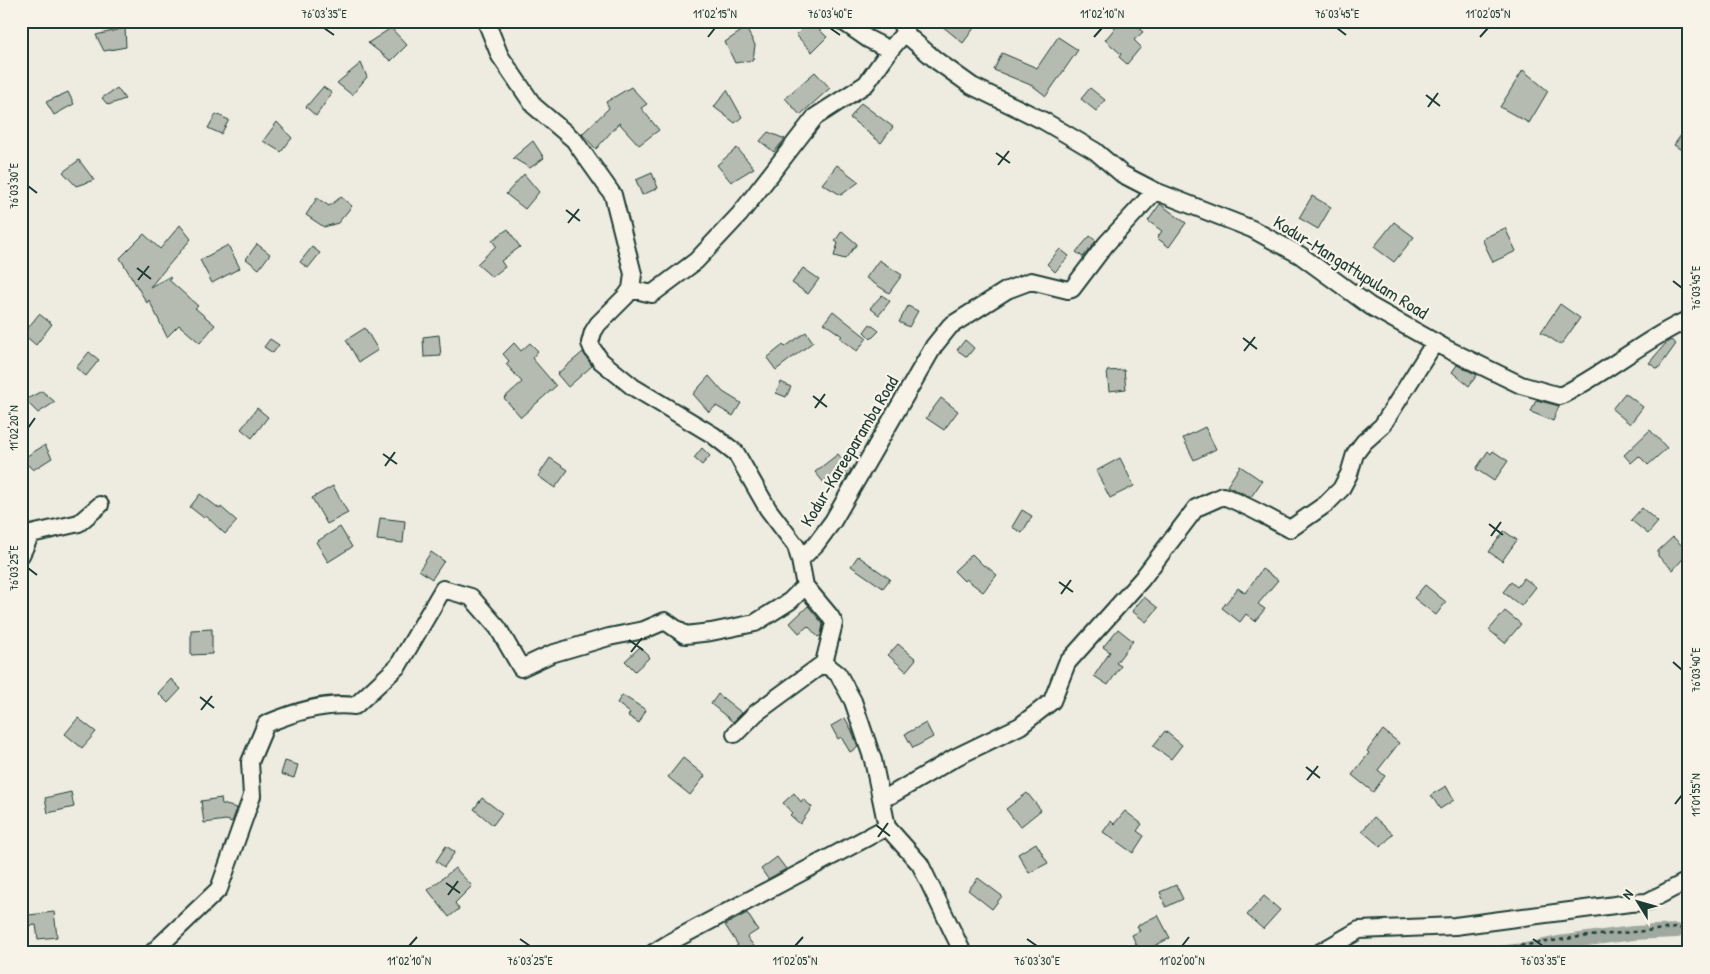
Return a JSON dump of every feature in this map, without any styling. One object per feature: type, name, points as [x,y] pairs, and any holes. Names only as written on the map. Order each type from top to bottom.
[{"type":"street","points":[[486,21],[500,56],[534,106],[574,140],[613,195],[633,274],[631,289],[652,294],[696,261],[740,214],[815,117],[866,84],[890,50],[902,26]]},
{"type":"street","points":[[842,21],[868,39],[890,50]]},
{"type":"street","name":"Kodur-Mangattupulam Road","points":[[902,26],[909,37],[937,61],[972,86],[1044,121],[1095,151],[1122,174],[1155,191],[1252,229],[1300,255],[1370,306],[1435,342],[1521,385],[1560,396],[1579,387],[1649,341],[1689,319]]},
{"type":"street","name":"Kodur-Kareeparamba Road","points":[[631,289],[593,332],[590,343],[593,350],[601,361],[633,387],[713,435],[736,453],[768,509],[796,546],[800,560],[816,544],[833,521],[934,346],[950,326],[1007,290],[1031,281],[1068,290],[1072,289],[1106,244],[1155,191]]},
{"type":"street","points":[[881,798],[898,791],[956,757],[1020,726],[1052,701],[1067,663],[1142,579],[1196,508],[1223,496],[1248,506],[1290,529],[1326,504],[1342,489],[1355,454],[1364,442],[1382,426],[1435,342]]},
{"type":"street","points":[[21,555],[31,534],[79,522],[100,505]]},
{"type":"street","points":[[735,734],[756,713],[824,663],[834,623],[805,586],[800,560]]},
{"type":"street","points":[[152,953],[219,889],[252,796],[250,762],[266,724],[290,713],[340,704],[355,706],[398,666],[443,589],[471,597],[498,628],[521,668],[550,654],[609,637],[644,630],[665,621],[685,635],[755,623],[790,601],[805,586]]},
{"type":"street","points":[[824,663],[838,674],[853,701],[873,760],[887,827],[920,864],[963,953]]},
{"type":"street","points":[[653,953],[887,827]]},
{"type":"street","points":[[1319,953],[1359,930],[1455,926],[1630,902],[1647,902],[1689,880]]},
{"type":"path","points":[[1473,953],[1580,937],[1676,928],[1689,929]]},
{"type":"building","points":[[810,21],[827,37],[812,52],[796,35]]},
{"type":"building","points":[[936,21],[964,21],[974,28],[963,43]]},
{"type":"building","points":[[1121,21],[1132,21],[1143,32],[1134,40],[1141,47],[1127,64],[1119,57],[1121,54],[1105,40]]},
{"type":"building","points":[[125,28],[126,47],[104,51],[96,35]]},
{"type":"building","points":[[391,28],[407,45],[391,61],[368,43]]},
{"type":"building","points":[[746,28],[755,45],[753,60],[735,63],[725,42]]},
{"type":"building","points":[[1058,37],[1078,50],[1046,96],[1033,86],[994,70],[1002,53],[1037,68]]},
{"type":"building","points":[[361,63],[367,77],[352,95],[337,83]]},
{"type":"building","points":[[1523,70],[1548,91],[1529,123],[1500,107]]},
{"type":"building","points":[[815,72],[830,88],[800,115],[785,98]]},
{"type":"building","points":[[323,87],[332,93],[316,116],[306,107]]},
{"type":"building","points":[[631,87],[647,104],[641,108],[659,130],[639,145],[619,123],[596,149],[582,134],[609,108],[606,102]]},
{"type":"building","points":[[117,88],[125,99],[108,105],[102,98]]},
{"type":"building","points":[[1090,88],[1105,100],[1096,111],[1081,99]]},
{"type":"building","points":[[727,90],[742,117],[735,123],[714,107]]},
{"type":"building","points":[[68,92],[74,104],[54,115],[46,102]]},
{"type":"building","points":[[861,103],[893,127],[881,143],[850,118]]},
{"type":"building","points":[[216,114],[229,120],[221,134],[208,128]]},
{"type":"building","points":[[277,122],[292,138],[281,152],[263,141]]},
{"type":"building","points":[[1689,124],[1689,155],[1674,145]]},
{"type":"building","points":[[768,132],[785,139],[774,152],[760,141]]},
{"type":"building","points":[[533,141],[544,158],[530,168],[513,158]]},
{"type":"building","points":[[737,148],[754,168],[731,182],[717,165]]},
{"type":"building","points":[[79,160],[94,180],[76,186],[63,172]]},
{"type":"building","points":[[837,165],[859,182],[841,195],[822,184]]},
{"type":"building","points":[[652,173],[658,188],[642,195],[636,180]]},
{"type":"building","points":[[524,174],[539,192],[525,209],[506,194]]},
{"type":"building","points":[[1312,196],[1331,207],[1318,229],[1299,218]]},
{"type":"building","points":[[341,197],[352,206],[338,223],[324,227],[306,215],[317,198],[329,206]]},
{"type":"building","points":[[1160,204],[1186,223],[1169,247],[1157,238],[1162,231],[1148,221]]},
{"type":"building","points":[[1394,222],[1414,237],[1394,262],[1374,247]]},
{"type":"building","points":[[180,225],[191,239],[150,287],[169,277],[171,278],[169,280],[198,306],[195,308],[215,325],[200,343],[179,325],[167,337],[149,300],[147,303],[120,258],[144,234],[160,249]]},
{"type":"building","points":[[1505,228],[1516,251],[1493,262],[1482,239]]},
{"type":"building","points":[[508,229],[520,247],[501,261],[505,267],[492,277],[477,264],[496,246],[492,240]]},
{"type":"building","points":[[842,231],[857,244],[845,259],[834,256],[838,243],[835,241]]},
{"type":"building","points":[[1090,236],[1096,241],[1083,257],[1076,252]]},
{"type":"building","points":[[257,244],[270,254],[259,269],[246,259]]},
{"type":"building","points":[[228,245],[240,268],[212,283],[200,260]]},
{"type":"building","points":[[312,247],[320,253],[308,268],[300,262]]},
{"type":"building","points":[[1060,249],[1069,256],[1055,272],[1047,264]]},
{"type":"building","points":[[879,260],[902,275],[889,293],[866,278]]},
{"type":"building","points":[[803,268],[819,279],[808,294],[792,283]]},
{"type":"building","points":[[882,295],[890,301],[879,315],[870,308]]},
{"type":"building","points":[[1560,304],[1580,318],[1561,345],[1541,332]]},
{"type":"building","points":[[908,306],[918,311],[909,327],[899,322]]},
{"type":"building","points":[[833,311],[867,338],[857,351],[840,338],[842,336],[824,323]]},
{"type":"building","points":[[39,314],[52,324],[36,345],[23,334]]},
{"type":"building","points":[[870,324],[879,331],[871,339],[864,332]]},
{"type":"building","points":[[365,328],[378,350],[359,362],[346,340]]},
{"type":"building","points":[[806,332],[813,342],[776,370],[767,358],[783,345],[785,347]]},
{"type":"building","points":[[439,335],[441,356],[424,357],[423,337]]},
{"type":"building","points":[[270,339],[279,345],[273,353],[264,347]]},
{"type":"building","points":[[965,340],[974,348],[967,357],[957,350]]},
{"type":"building","points":[[1671,340],[1676,344],[1658,369],[1649,363],[1666,343]]},
{"type":"building","points":[[514,343],[521,351],[530,343],[538,351],[532,358],[556,386],[521,417],[504,398],[522,382],[506,364],[509,361],[503,354]]},
{"type":"building","points":[[89,352],[99,360],[86,376],[76,368]]},
{"type":"building","points":[[583,352],[592,366],[568,387],[557,374]]},
{"type":"building","points":[[1457,365],[1477,375],[1469,386],[1452,372]]},
{"type":"building","points":[[1124,370],[1126,389],[1109,391],[1107,371]]},
{"type":"building","points":[[709,376],[723,392],[741,403],[733,416],[716,406],[709,412],[693,394]]},
{"type":"building","points":[[781,382],[791,387],[786,397],[776,393]]},
{"type":"building","points":[[42,391],[55,402],[38,413],[25,400]]},
{"type":"building","points":[[1625,393],[1643,407],[1630,424],[1612,409]]},
{"type":"building","points":[[941,398],[958,411],[944,430],[926,418]]},
{"type":"building","points":[[1536,400],[1559,406],[1553,421],[1531,412]]},
{"type":"building","points":[[257,408],[268,417],[252,438],[241,429]]},
{"type":"building","points":[[1205,427],[1216,449],[1194,460],[1183,438]]},
{"type":"building","points":[[1650,430],[1667,448],[1648,465],[1639,456],[1631,463],[1624,455]]},
{"type":"building","points":[[45,445],[52,458],[33,470],[22,459]]},
{"type":"building","points":[[702,448],[710,456],[702,465],[694,458]]},
{"type":"building","points":[[1488,451],[1491,454],[1493,451],[1508,461],[1494,481],[1476,469]]},
{"type":"building","points":[[838,454],[851,470],[847,476],[830,490],[815,472]]},
{"type":"building","points":[[550,458],[568,470],[555,488],[538,476]]},
{"type":"building","points":[[1120,458],[1134,486],[1110,498],[1096,471]]},
{"type":"building","points":[[1240,466],[1262,481],[1251,497],[1227,486]]},
{"type":"building","points":[[333,486],[348,513],[327,524],[312,498]]},
{"type":"building","points":[[200,494],[220,509],[221,507],[237,521],[225,534],[206,516],[204,518],[190,507]]},
{"type":"building","points":[[1642,508],[1658,522],[1648,534],[1631,520]]},
{"type":"building","points":[[1022,510],[1032,516],[1022,533],[1012,527]]},
{"type":"building","points":[[380,518],[405,521],[403,543],[377,540]]},
{"type":"building","points":[[340,527],[352,547],[328,562],[316,542]]},
{"type":"building","points":[[1504,531],[1517,540],[1502,561],[1489,552]]},
{"type":"building","points":[[1673,537],[1689,552],[1673,570],[1658,556],[1658,551]]},
{"type":"building","points":[[431,552],[444,561],[432,579],[419,570]]},
{"type":"building","points":[[972,554],[997,575],[983,592],[966,579],[964,581],[954,571]]},
{"type":"building","points":[[858,556],[890,579],[883,588],[851,566]]},
{"type":"building","points":[[1262,569],[1278,580],[1258,604],[1265,609],[1255,621],[1246,614],[1240,622],[1222,608],[1238,588],[1245,593]]},
{"type":"building","points":[[1524,578],[1536,587],[1521,606],[1503,592],[1511,582],[1517,587]]},
{"type":"building","points":[[1425,585],[1446,602],[1436,615],[1414,598]]},
{"type":"building","points":[[1144,597],[1158,608],[1146,622],[1132,611]]},
{"type":"building","points":[[808,606],[823,624],[821,635],[818,637],[808,626],[799,633],[790,623]]},
{"type":"building","points":[[1505,611],[1521,624],[1505,643],[1489,630]]},
{"type":"building","points":[[212,629],[212,654],[191,655],[191,630]]},
{"type":"building","points":[[1118,629],[1133,641],[1116,663],[1121,666],[1108,685],[1094,676],[1110,652],[1103,647]]},
{"type":"building","points":[[898,644],[916,659],[906,671],[888,655]]},
{"type":"building","points":[[640,647],[650,657],[635,671],[625,661]]},
{"type":"building","points":[[171,679],[181,689],[168,703],[158,693]]},
{"type":"building","points":[[718,694],[742,713],[733,722],[711,704]]},
{"type":"building","points":[[622,695],[646,710],[639,723],[628,716],[630,713],[617,703]]},
{"type":"building","points":[[78,718],[96,732],[82,748],[65,734]]},
{"type":"building","points":[[845,718],[858,747],[850,752],[841,737],[838,739],[831,726]]},
{"type":"building","points":[[926,723],[933,737],[913,748],[905,734]]},
{"type":"building","points":[[1383,730],[1399,743],[1378,770],[1385,776],[1373,792],[1352,775],[1369,753],[1367,751]]},
{"type":"building","points":[[1165,731],[1182,745],[1171,759],[1153,746]]},
{"type":"building","points":[[683,758],[705,776],[690,795],[668,777]]},
{"type":"building","points":[[285,761],[298,765],[294,778],[281,774]]},
{"type":"building","points":[[1446,786],[1454,800],[1440,809],[1431,795]]},
{"type":"building","points":[[71,792],[74,807],[48,813],[45,798]]},
{"type":"building","points":[[794,793],[801,802],[803,799],[812,807],[800,824],[790,815],[792,813],[783,803]]},
{"type":"building","points":[[1027,793],[1041,810],[1020,827],[1006,809]]},
{"type":"building","points":[[221,798],[222,804],[237,808],[232,822],[226,820],[204,823],[201,801]]},
{"type":"building","points":[[482,798],[502,813],[493,825],[474,809]]},
{"type":"building","points":[[1125,811],[1142,824],[1137,831],[1144,836],[1133,853],[1103,832],[1111,821],[1114,824]]},
{"type":"building","points":[[1374,817],[1393,834],[1381,847],[1362,831]]},
{"type":"building","points":[[1036,843],[1048,863],[1029,873],[1018,854]]},
{"type":"building","points":[[446,846],[455,852],[444,867],[436,861]]},
{"type":"building","points":[[777,857],[786,869],[768,879],[761,869]]},
{"type":"building","points":[[455,868],[472,886],[455,903],[459,909],[449,917],[428,890]]},
{"type":"building","points":[[978,878],[1002,896],[992,909],[968,890]]},
{"type":"building","points":[[1176,885],[1183,899],[1166,907],[1160,892]]},
{"type":"building","points":[[1264,896],[1280,910],[1263,929],[1247,915]]},
{"type":"building","points":[[54,912],[57,937],[38,939],[36,925],[21,927],[21,916]]},
{"type":"building","points":[[747,913],[758,930],[747,937],[759,953],[727,953],[738,945],[725,925]]},
{"type":"building","points":[[1158,915],[1170,938],[1140,953],[1132,935],[1140,931],[1137,926]]},
{"type":"waterway","points":[[1497,953],[1633,933],[1677,931]]}]
